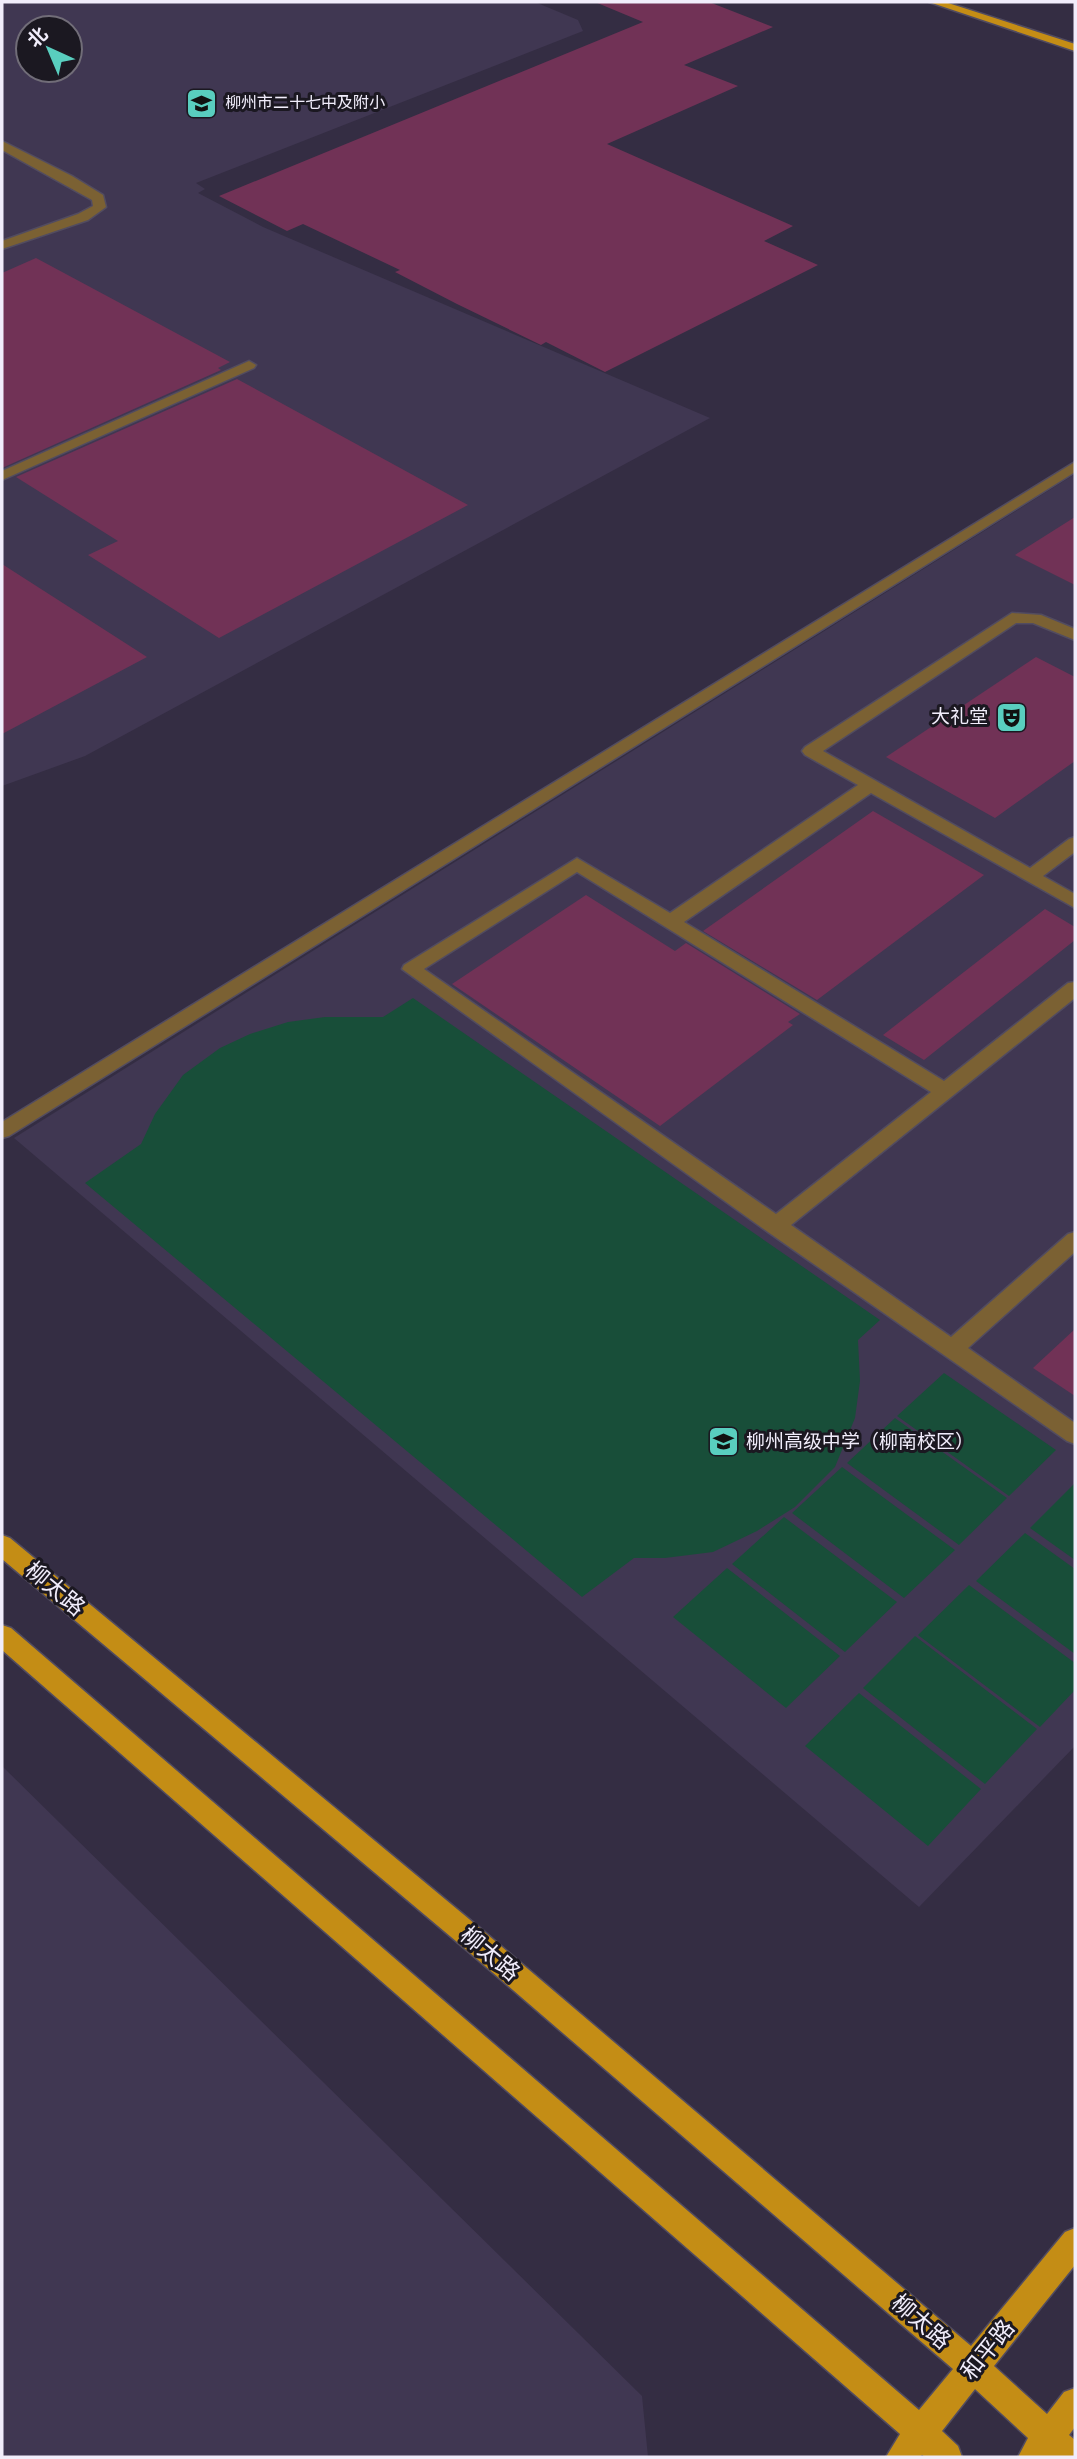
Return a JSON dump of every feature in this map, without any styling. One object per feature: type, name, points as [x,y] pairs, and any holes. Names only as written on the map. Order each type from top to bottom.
[{"type":"main road","points":[[934,2],[1075,48]]},
{"type":"main road","points":[[962,2],[1075,39]]},
{"type":"main road","name":"柳太路","points":[[2,1545],[472,1938],[974,2368],[1051,2450]]},
{"type":"main road","points":[[2,1634],[947,2457]]},
{"type":"main road","name":"和平路","points":[[901,2457],[1075,2242]]},
{"type":"main road","points":[[1051,2450],[1075,2403]]},
{"type":"street","points":[[2,145],[68,179],[98,198],[100,207],[83,217],[2,245]]},
{"type":"street","points":[[2,476],[249,365]]},
{"type":"street","points":[[2,1131],[1075,466]]},
{"type":"street","points":[[1075,635],[1035,618],[1012,618],[811,751],[1075,902]]},
{"type":"street","points":[[672,921],[871,785]]},
{"type":"street","points":[[1031,876],[1075,843]]},
{"type":"street","points":[[945,1091],[577,864],[411,969],[1075,1435]]},
{"type":"street","points":[[775,1226],[1075,988]]},
{"type":"street","points":[[952,1349],[1075,1240]]},
{"type":"shaded area","points":[[2,2],[535,2],[578,20],[583,31],[196,183],[205,189],[198,193],[263,227],[710,418],[85,756],[2,786]]},
{"type":"shaded area","name":"柳州高级中学（柳南校区）","points":[[1075,474],[1075,1746],[919,1907],[14,1138]]},
{"type":"shaded area","points":[[2,1766],[642,2396],[648,2457],[2,2457]]},
{"type":"green space","points":[[413,998],[880,1320],[858,1340],[860,1381],[855,1418],[835,1467],[795,1507],[757,1531],[713,1552],[665,1558],[634,1558],[582,1597],[85,1183],[141,1144],[155,1114],[183,1075],[220,1048],[250,1034],[288,1022],[325,1017],[383,1017]]},
{"type":"green space","points":[[944,1373],[1056,1450],[1009,1496],[897,1416]]},
{"type":"green space","points":[[895,1418],[1007,1498],[959,1545],[847,1463]]},
{"type":"green space","points":[[842,1467],[955,1550],[904,1598],[792,1513]]},
{"type":"green space","points":[[1075,1483],[1075,1560],[1030,1528]]},
{"type":"green space","points":[[784,1517],[897,1602],[845,1652],[732,1564]]},
{"type":"green space","points":[[1025,1533],[1075,1569],[1075,1654],[976,1581]]},
{"type":"green space","points":[[727,1568],[840,1656],[786,1708],[673,1617]]},
{"type":"green space","points":[[969,1585],[1075,1663],[1075,1690],[1040,1727],[918,1635]]},
{"type":"green space","points":[[915,1636],[1037,1729],[985,1784],[863,1688]]},
{"type":"green space","points":[[859,1693],[981,1789],[928,1846],[805,1746]]},
{"type":"building","points":[[595,2],[709,2],[773,27],[684,65],[738,86],[607,144],[793,226],[764,241],[818,265],[605,372],[546,342],[541,345],[457,304],[395,272],[400,270],[303,224],[287,231],[219,196],[643,22]]},
{"type":"building","points":[[36,258],[230,362],[218,368],[221,370],[2,468],[2,273]]},
{"type":"building","points":[[237,379],[468,505],[219,638],[88,555],[118,541],[16,477]]},
{"type":"building","points":[[1075,517],[1075,585],[1015,555]]},
{"type":"building","points":[[2,564],[147,657],[2,734]]},
{"type":"building","name":"大礼堂","points":[[1036,657],[1075,677],[1075,761],[995,818],[886,757]]},
{"type":"building","points":[[873,811],[984,875],[817,1000],[703,931]]},
{"type":"building","points":[[586,895],[675,951],[686,943],[800,1014],[788,1022],[793,1025],[660,1126],[452,984]]},
{"type":"building","points":[[1045,909],[1075,927],[1075,940],[924,1060],[883,1035]]},
{"type":"building","points":[[1075,1329],[1075,1396],[1033,1368]]},
{"type":"place","name":"柳州市二十七中及附小","points":[[202,103]]},
{"type":"place","name":"大礼堂","points":[[1011,717]]},
{"type":"place","name":"柳州高级中学（柳南校区）","points":[[723,1442]]}]
